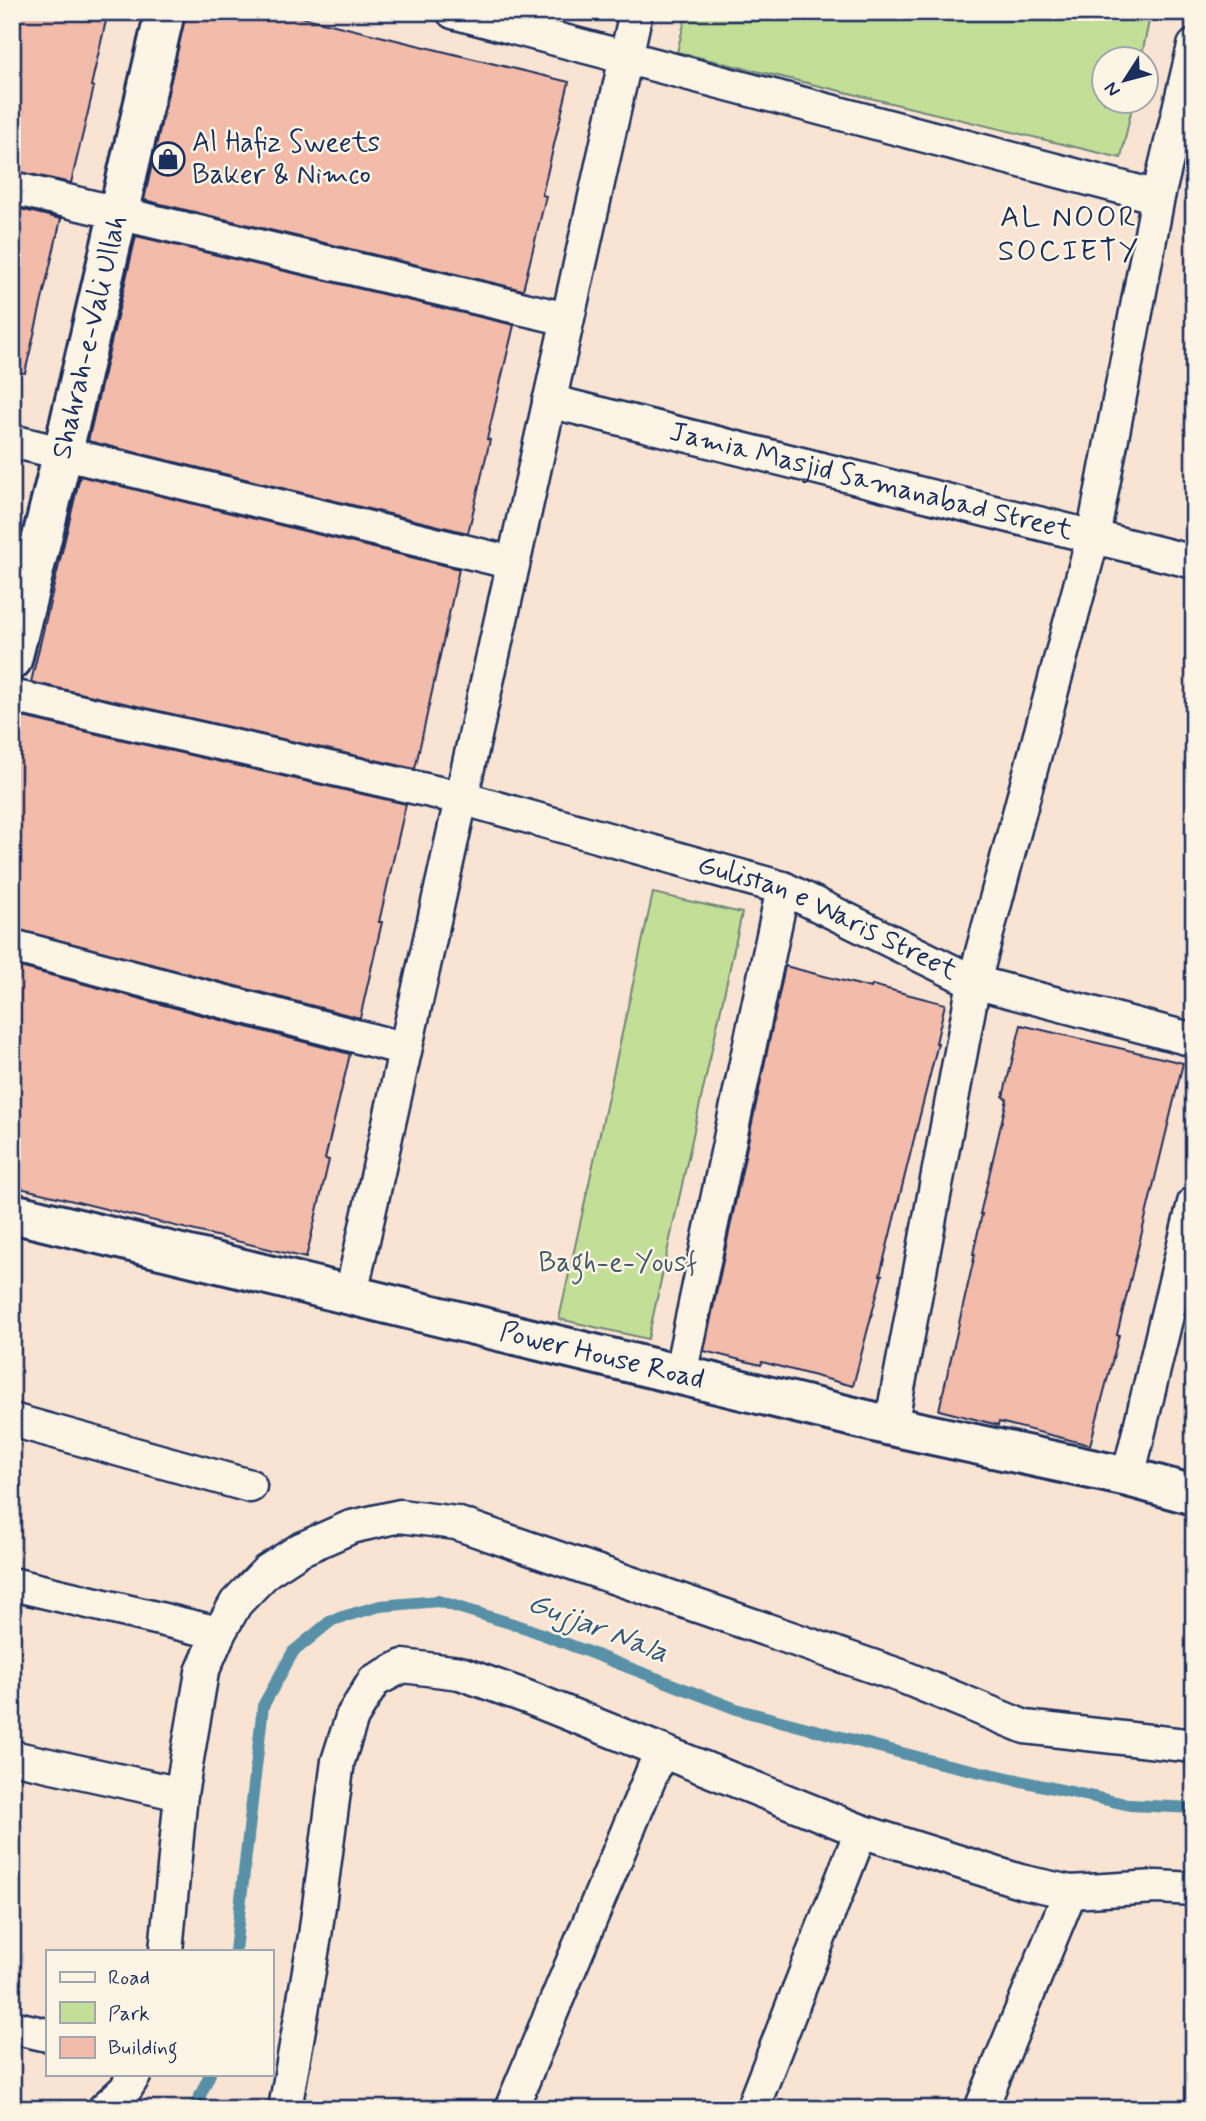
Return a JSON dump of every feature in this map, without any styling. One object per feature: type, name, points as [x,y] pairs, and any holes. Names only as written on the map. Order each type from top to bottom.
[{"type":"street","name":"Shahrah-e-Vali Ullah","points":[[12,660],[165,12]]},
{"type":"street","points":[[453,12],[1158,197]]},
{"type":"street","points":[[351,1294],[636,12]]},
{"type":"street","points":[[891,1426],[974,982],[1093,537],[1158,197],[1186,115],[1194,46]]},
{"type":"street","points":[[12,188],[567,319]]},
{"type":"street","name":"Jamia Masjid Samanabad Street","points":[[549,401],[1194,562]]},
{"type":"street","points":[[12,441],[513,564]]},
{"type":"street","name":"Gulistan e Waris Street","points":[[12,696],[461,798],[783,888],[974,982],[1194,1040]]},
{"type":"street","points":[[680,1374],[783,888]]},
{"type":"street","points":[[12,946],[405,1049]]},
{"type":"street","points":[[1128,1477],[1194,1203]]},
{"type":"street","name":"Power House Road","points":[[12,1213],[891,1426],[1128,1477],[1194,1495]]},
{"type":"street","points":[[12,1420],[250,1486]]},
{"type":"street","points":[[166,1950],[181,1794],[202,1672],[219,1633],[236,1603],[267,1571],[301,1549],[351,1527],[400,1516],[456,1523],[901,1676],[1025,1727],[1194,1746]]},
{"type":"street","points":[[12,1584],[219,1633]]},
{"type":"street","points":[[285,2109],[315,1936],[338,1761],[352,1717],[374,1681],[402,1666],[460,1673],[527,1697],[861,1831],[1020,1881],[1070,1892],[1157,1887],[1194,1889]]},
{"type":"street","points":[[511,2109],[661,1751]]},
{"type":"street","points":[[12,1757],[181,1794]]},
{"type":"street","points":[[752,2109],[861,1831]]},
{"type":"street","points":[[981,2109],[1070,1892]]},
{"type":"street","points":[[12,2027],[46,2035]]},
{"type":"street","points":[[104,2109],[125,2090],[134,2076]]},
{"type":"green space","points":[[687,12],[1151,12],[1144,46],[1090,46],[1090,116],[1130,116],[1121,158],[677,52]]},
{"type":"green space","name":"Bagh-e-Yousf","points":[[653,893],[742,913],[648,1339],[559,1319]]},
{"type":"building","points":[[12,12],[108,12],[91,86],[94,87],[71,183],[12,170]]},
{"type":"building","points":[[186,12],[281,12],[569,82],[542,195],[546,196],[523,290],[144,200]]},
{"type":"building","points":[[12,207],[61,219],[25,373],[12,372]]},
{"type":"building","points":[[136,236],[514,325],[468,533],[88,441]]},
{"type":"building","points":[[80,476],[459,569],[415,769],[31,682]]},
{"type":"building","points":[[22,717],[406,804],[360,1018],[12,928],[12,761]]},
{"type":"building","points":[[12,965],[350,1054],[325,1159],[329,1160],[306,1258],[12,1186]]},
{"type":"building","points":[[785,966],[945,1004],[938,1043],[853,1386],[762,1362],[761,1365],[704,1351]]},
{"type":"building","points":[[1021,1025],[1183,1063],[1119,1335],[1090,1445],[939,1410],[975,1254],[980,1214],[1007,1099],[1003,1097]]},
{"type":"waterway","name":"Gujjar Nala","points":[[235,1950],[263,1706],[293,1652],[332,1620],[380,1606],[438,1601],[526,1628],[739,1710],[940,1763],[1130,1805],[1194,1808]]},
{"type":"waterway","name":"Gujjar Nala","points":[[194,2109],[209,2076]]},
{"type":"place","name":"Al Hafiz Sweets Baker & Nimco","points":[[168,159]]},
{"type":"district","name":"AL NOOR SOCIETY","points":[[1069,234]]}]
